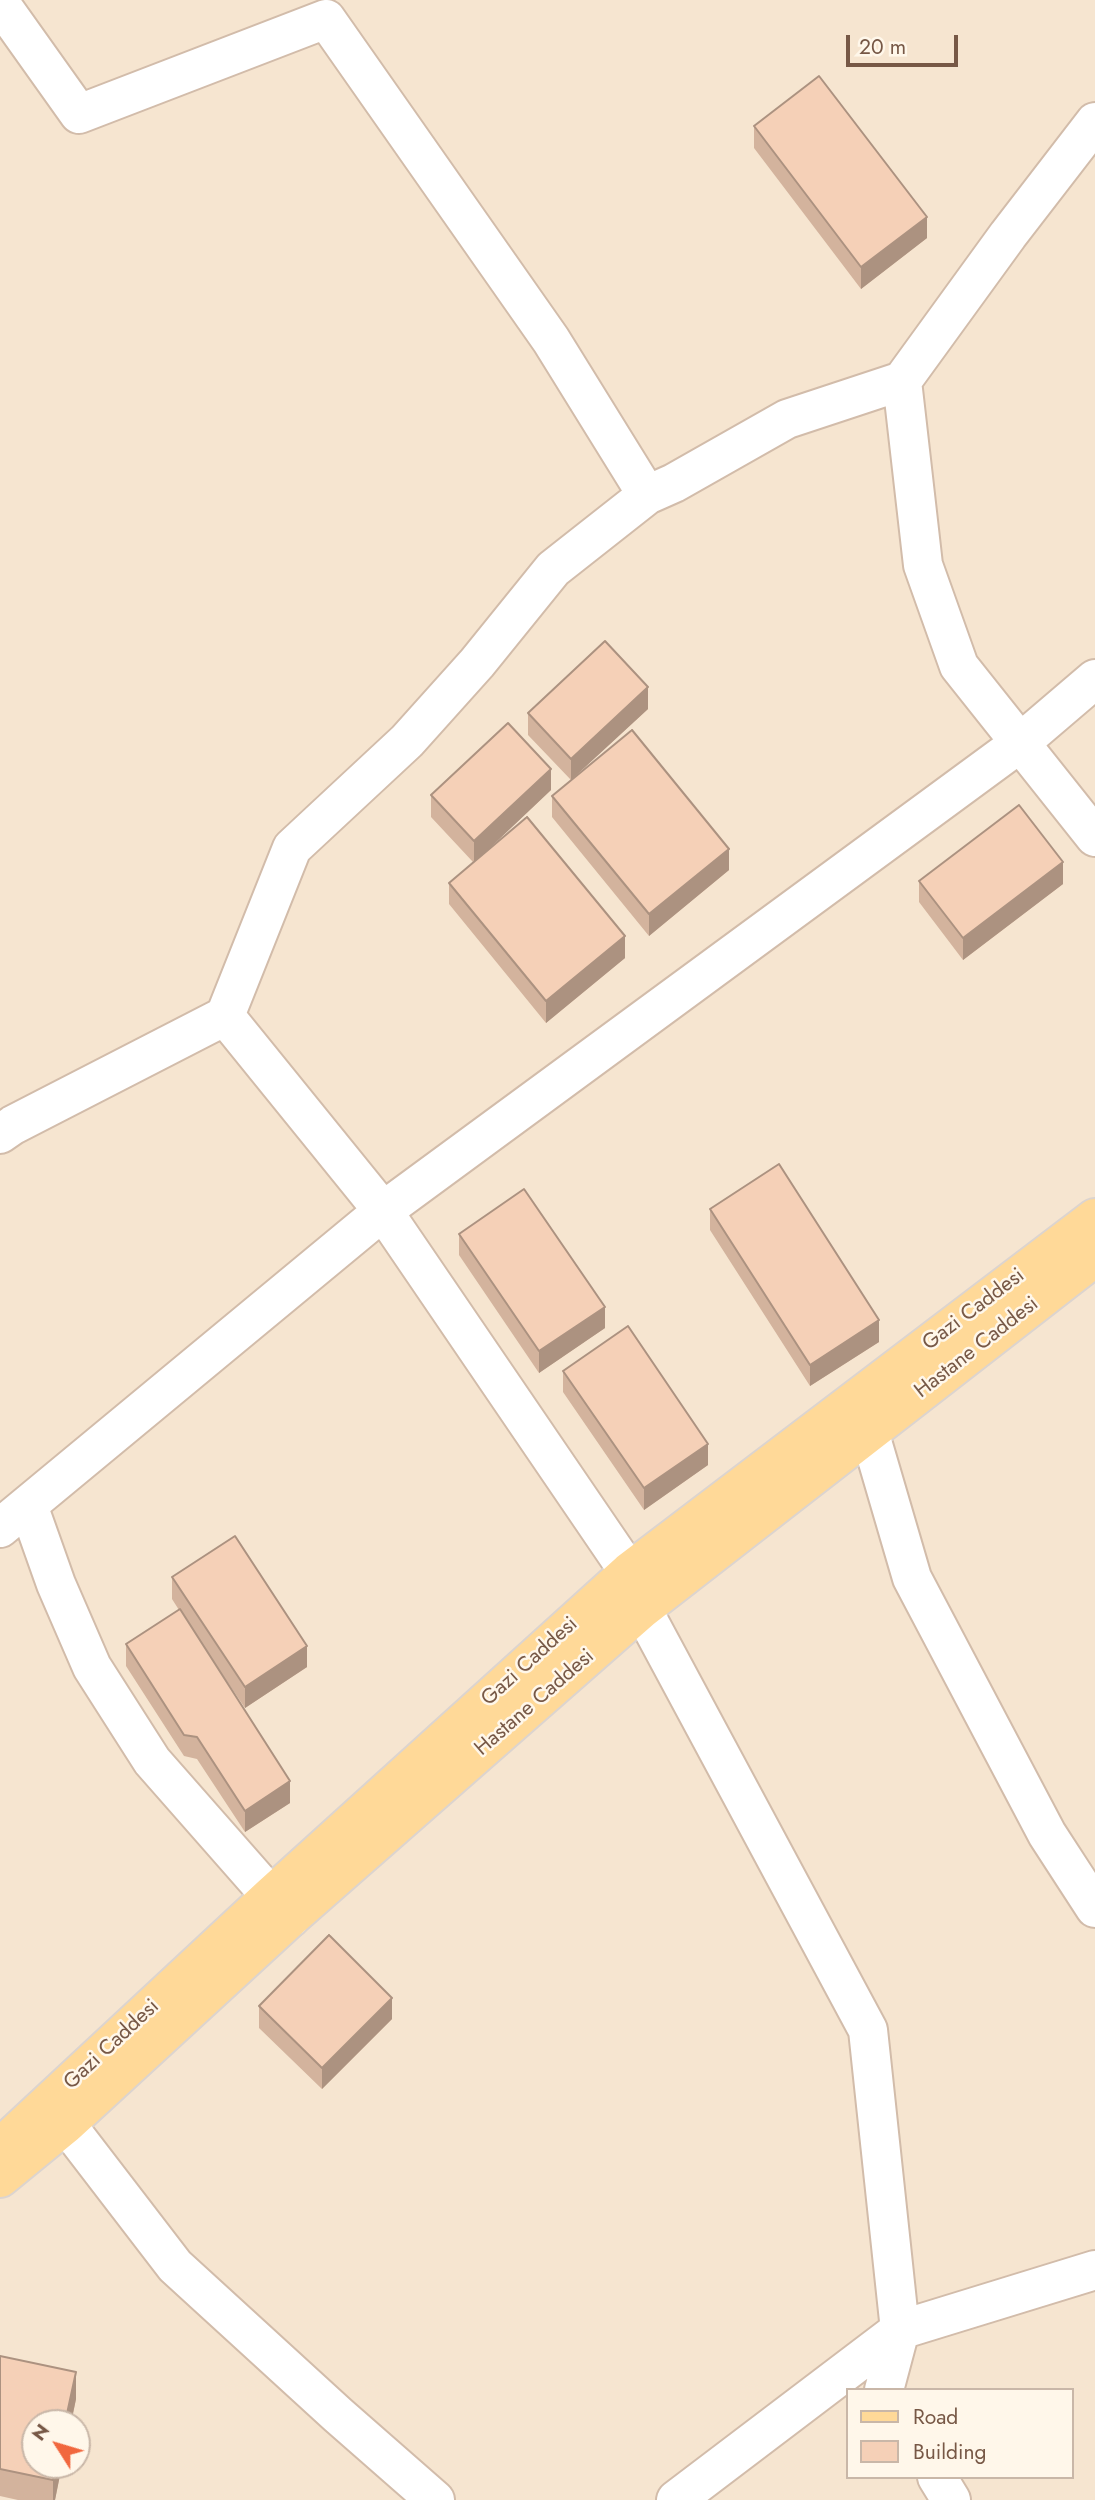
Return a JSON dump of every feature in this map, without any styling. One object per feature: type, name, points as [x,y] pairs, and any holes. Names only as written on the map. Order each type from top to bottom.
[{"type":"main road","name":"Gazi Caddesi","points":[[0,2148],[280,1907],[629,1572],[1095,1218]]},
{"type":"main road","name":"Hastane Caddesi","points":[[0,2178],[66,2124],[280,1907],[642,1609],[1095,1256]]},
{"type":"street","points":[[0,3],[79,114],[326,19],[551,340],[647,495]]},
{"type":"street","points":[[0,1134],[225,1016],[292,848],[407,741],[477,663],[554,569],[647,495],[674,483],[787,419],[902,381],[1008,235],[1095,122]]},
{"type":"street","points":[[902,381],[923,565],[959,666],[1095,837]]},
{"type":"street","points":[[280,1907],[152,1761],[92,1667],[55,1584],[14,1516],[383,1211],[1020,743],[1095,679]]},
{"type":"street","points":[[225,1016],[383,1211],[629,1572],[642,1609],[868,2030],[900,2330],[885,2388]]},
{"type":"street","points":[[869,1431],[912,1578],[1047,1834],[1095,1908]]},
{"type":"street","points":[[66,2124],[175,2266],[338,2416],[435,2500]]},
{"type":"street","points":[[676,2500],[900,2330],[1095,2270]]},
{"type":"street","points":[[938,2479],[951,2500]]},
{"type":"shaded area","points":[[0,0],[1095,0],[1095,2500],[0,2500]]},
{"type":"building","points":[[819,76],[927,217],[861,267],[754,126]]},
{"type":"building","points":[[605,641],[648,687],[571,759],[528,713]]},
{"type":"building","points":[[508,723],[551,769],[474,841],[431,795]]},
{"type":"building","points":[[632,730],[729,849],[649,914],[552,796]]},
{"type":"building","points":[[1019,805],[1063,862],[963,938],[919,881]]},
{"type":"building","points":[[527,817],[625,936],[546,1001],[449,883]]},
{"type":"building","points":[[779,1164],[879,1320],[810,1365],[710,1209]]},
{"type":"building","points":[[524,1189],[605,1307],[539,1351],[459,1234]]},
{"type":"building","points":[[628,1326],[708,1444],[644,1488],[563,1371]]},
{"type":"building","points":[[235,1536],[307,1646],[245,1687],[172,1577]]},
{"type":"building","points":[[180,1609],[290,1781],[245,1811],[197,1737],[184,1735],[126,1644]]},
{"type":"building","points":[[329,1935],[392,1998],[322,2068],[259,2006]]},
{"type":"building","points":[[0,2356],[76,2372],[68,2409],[21,2409],[21,2473],[0,2469]]}]
